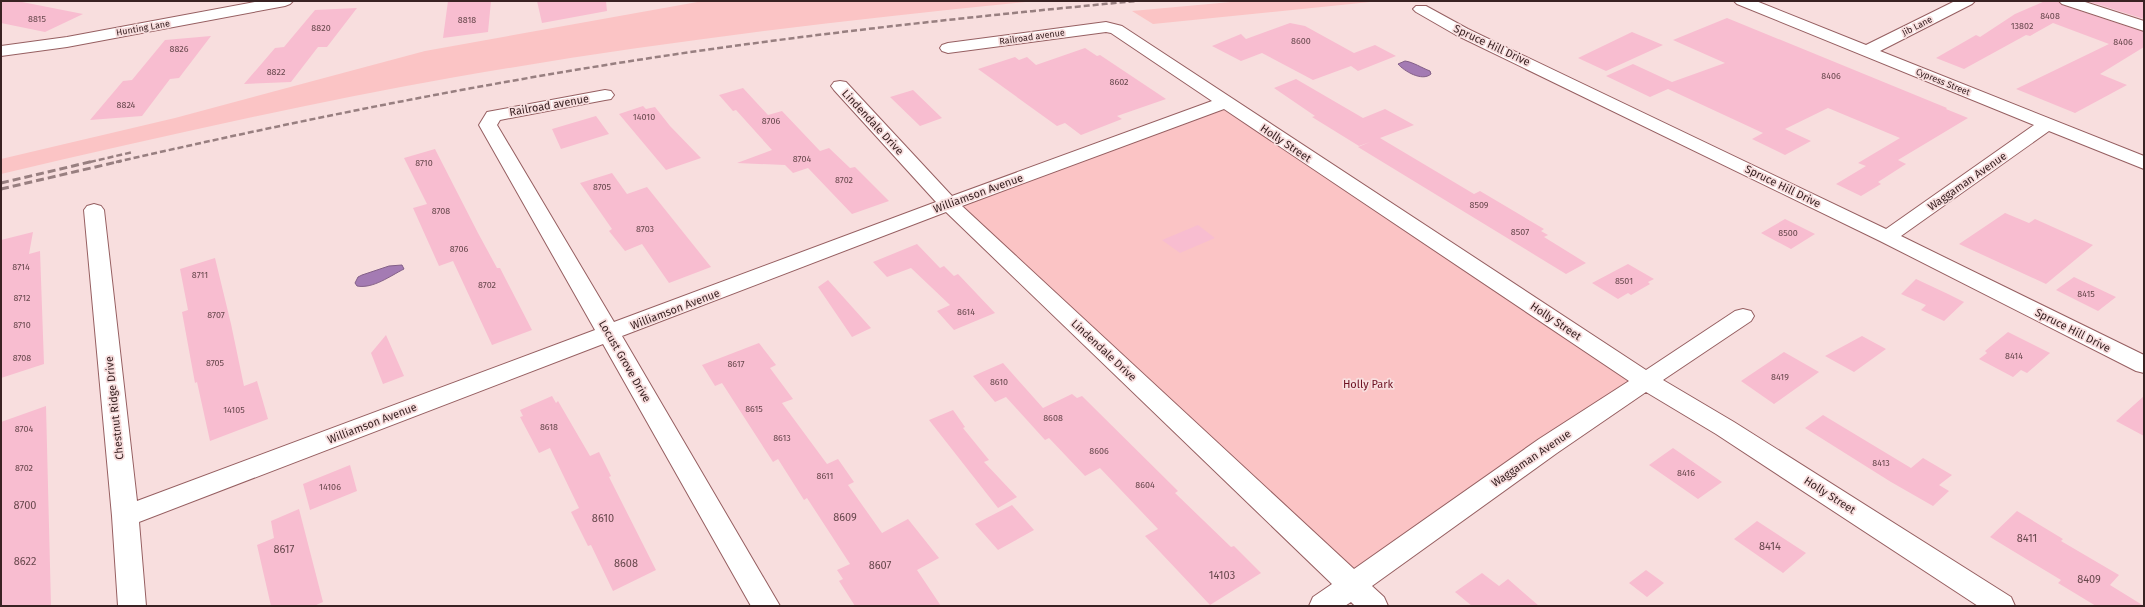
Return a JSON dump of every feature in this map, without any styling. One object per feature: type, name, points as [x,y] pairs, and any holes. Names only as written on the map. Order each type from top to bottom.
[{"type":"street","name":"Hunting Lane","points":[[1,51],[67,42],[285,1]]},
{"type":"street","name":"Cypress Street","points":[[1742,1],[2144,163]]},
{"type":"street","name":"Jib Lane","points":[[1867,51],[1967,1]]},
{"type":"street","points":[[2067,1],[2144,26]]},
{"type":"street","name":"Spruce Hill Drive","points":[[1421,10],[1462,32],[1482,40],[1887,237],[2144,365]]},
{"type":"street","name":"Railroad avenue","points":[[948,48],[1106,27],[1116,29]]},
{"type":"street","name":"Holly Street","points":[[1116,29],[1646,381],[1725,428],[2001,606]]},
{"type":"street","name":"Lindendale Drive","points":[[840,86],[949,204],[1374,606]]},
{"type":"street","name":"Railroad avenue","points":[[492,116],[605,95]]},
{"type":"street","name":"Williamson Avenue","points":[[125,516],[949,204],[1225,102]]},
{"type":"street","name":"Locust Grove Drive","points":[[492,116],[488,125],[766,606]]},
{"type":"street","name":"Waggaman Avenue","points":[[1887,237],[2047,124]]},
{"type":"street","name":"Chestnut Ridge Drive","points":[[94,210],[125,516],[132,606]]},
{"type":"street","name":"Waggaman Avenue","points":[[1323,606],[1459,508],[1743,316]]},
{"type":"green space","points":[[703,1],[1036,1],[889,16],[742,34],[596,54],[450,78],[281,111],[1,174],[1,159],[175,118],[425,51]]},
{"type":"green space","points":[[1242,1],[1380,1],[1153,24],[1132,11]]},
{"type":"green space","name":"Holly Park","points":[[1225,102],[1646,381],[1353,585],[949,204]]},
{"type":"shaded area","points":[[1405,61],[1430,71],[1431,74],[1423,77],[1413,75],[1404,70],[1398,64]]},
{"type":"shaded area","points":[[402,265],[404,269],[375,284],[369,286],[357,286],[355,283],[358,277],[362,275],[389,266]]},
{"type":"building","points":[[1,1],[17,1],[83,14],[45,32],[1,23]]},
{"type":"building","points":[[448,1],[491,1],[488,32],[443,38]]},
{"type":"building","points":[[537,1],[606,1],[607,11],[542,23]]},
{"type":"building","points":[[2045,1],[2058,1],[2062,5],[2144,32],[2144,47],[2100,74],[2127,85],[2075,113],[2016,89],[2109,44],[2053,23],[2030,36],[2026,35],[1964,69],[1936,58],[1976,35],[1980,37],[2015,14]]},
{"type":"building","points":[[2087,1],[2144,1],[2144,19]]},
{"type":"building","points":[[357,8],[327,47],[318,47],[291,82],[244,84],[275,48],[284,47],[315,10]]},
{"type":"building","points":[[1727,18],[1968,118],[1898,160],[1906,164],[1878,182],[1881,184],[1861,196],[1836,184],[1866,166],[1858,163],[1900,138],[1828,108],[1785,129],[1811,141],[1785,155],[1752,139],[1763,133],[1668,89],[1650,97],[1606,76],[1633,64],[1672,82],[1725,63],[1673,40]]},
{"type":"building","points":[[1290,23],[1305,26],[1354,53],[1375,45],[1396,56],[1358,71],[1351,66],[1313,80],[1262,53],[1241,61],[1212,46],[1241,34],[1246,39]]},
{"type":"building","points":[[1632,32],[1663,45],[1606,71],[1578,58]]},
{"type":"building","points":[[211,36],[179,78],[170,79],[142,116],[90,120],[123,81],[132,80],[165,40]]},
{"type":"building","points":[[1085,48],[1097,56],[1100,55],[1166,99],[1117,116],[1122,119],[1081,135],[1065,123],[1057,126],[978,69],[1015,57],[1019,60],[1027,57],[1036,65]]},
{"type":"building","points":[[1296,79],[1363,118],[1385,109],[1414,125],[1380,138],[1474,194],[1480,191],[1544,229],[1541,231],[1548,235],[1544,237],[1586,263],[1566,274],[1358,147],[1370,142],[1359,146],[1312,117],[1315,116],[1274,88]]},
{"type":"building","points":[[743,88],[768,115],[782,111],[820,151],[829,148],[850,168],[855,167],[889,201],[852,214],[808,168],[793,173],[785,165],[737,163],[772,150],[736,110],[733,111],[719,95]]},
{"type":"building","points":[[913,90],[942,118],[920,126],[890,97]]},
{"type":"building","points":[[643,106],[646,109],[655,107],[670,126],[701,158],[666,170],[619,114]]},
{"type":"building","points":[[596,116],[609,134],[561,149],[552,129]]},
{"type":"building","points":[[435,149],[478,233],[497,268],[500,268],[532,330],[492,345],[453,261],[439,266],[413,208],[427,204],[404,158]]},
{"type":"building","points":[[612,173],[627,194],[647,187],[711,267],[669,283],[642,244],[625,251],[609,231],[612,229],[580,183]]},
{"type":"building","points":[[2005,213],[2029,223],[2035,219],[2093,245],[2046,284],[1959,244]]},
{"type":"building","points":[[1785,219],[1815,234],[1791,249],[1761,233]]},
{"type":"building","points":[[1198,225],[1215,238],[1180,253],[1162,240]]},
{"type":"building","points":[[33,232],[29,254],[40,251],[44,364],[1,378],[1,240]]},
{"type":"building","points":[[917,244],[940,268],[944,266],[954,276],[958,274],[995,313],[954,330],[937,311],[950,305],[911,268],[887,277],[873,262]]},
{"type":"building","points":[[215,258],[244,386],[257,381],[268,419],[210,441],[197,382],[195,383],[182,312],[188,310],[180,269]]},
{"type":"building","points":[[1628,264],[1654,279],[1648,282],[1650,284],[1631,295],[1628,293],[1618,299],[1592,283]]},
{"type":"building","points":[[2074,277],[2116,297],[2098,311],[2056,290]]},
{"type":"building","points":[[1916,279],[1964,302],[1944,321],[1921,310],[1926,305],[1901,294]]},
{"type":"building","points":[[828,280],[871,328],[852,337],[818,287]]},
{"type":"building","points":[[2008,332],[2050,353],[2027,373],[2021,370],[2013,377],[1979,359],[1987,353],[1985,351]]},
{"type":"building","points":[[386,335],[404,376],[383,384],[371,353]]},
{"type":"building","points":[[1862,336],[1886,349],[1854,372],[1825,356]]},
{"type":"building","points":[[759,343],[776,365],[770,368],[793,399],[782,403],[827,464],[838,459],[854,482],[848,485],[882,533],[908,519],[939,558],[917,570],[941,606],[855,606],[839,581],[843,579],[837,570],[850,564],[807,498],[804,500],[778,459],[773,462],[722,383],[715,386],[702,365]]},
{"type":"building","points":[[1784,352],[1819,372],[1774,404],[1741,381]]},
{"type":"building","points":[[1003,363],[1043,408],[1072,394],[1077,398],[1082,396],[1178,491],[1175,493],[1231,547],[1234,546],[1261,573],[1210,605],[1145,536],[1158,529],[1100,468],[1085,476],[1049,438],[1045,440],[1006,397],[995,402],[973,376]]},
{"type":"building","points":[[552,396],[556,403],[558,401],[590,456],[599,452],[611,476],[609,477],[656,570],[613,591],[591,545],[588,546],[571,512],[579,508],[550,448],[539,453],[520,417],[523,416],[520,410]]},
{"type":"building","points":[[2144,396],[2144,436],[2116,421]]},
{"type":"building","points":[[46,406],[51,606],[1,606],[1,422]]},
{"type":"building","points":[[953,410],[965,427],[963,428],[989,460],[984,462],[1017,497],[998,508],[929,420]]},
{"type":"building","points":[[1823,415],[1911,468],[1923,458],[1952,475],[1939,485],[1949,491],[1933,506],[1891,482],[1805,428]]},
{"type":"building","points":[[1673,448],[1722,482],[1698,499],[1649,465]]},
{"type":"building","points":[[350,465],[357,491],[310,510],[303,484]]},
{"type":"building","points":[[1012,505],[1034,530],[998,550],[975,524]]},
{"type":"building","points":[[299,509],[323,602],[314,606],[271,606],[257,545],[274,538],[271,521]]},
{"type":"building","points":[[2017,511],[2063,539],[2061,541],[2119,575],[2110,585],[2144,606],[2096,606],[2058,583],[2061,580],[1990,537]]},
{"type":"building","points":[[1757,521],[1806,553],[1783,573],[1734,539]]},
{"type":"building","points":[[1646,570],[1664,583],[1647,597],[1629,583]]},
{"type":"building","points":[[1482,573],[1499,586],[1508,579],[1539,606],[1472,606],[1455,592]]},
{"type":"railway","points":[[116,162],[373,107],[566,71],[757,43],[883,27],[1136,1]]},
{"type":"railway","points":[[90,162],[133,152]]},
{"type":"railway","points":[[1,183],[94,161]]},
{"type":"railway","points":[[1,189],[121,161]]}]
